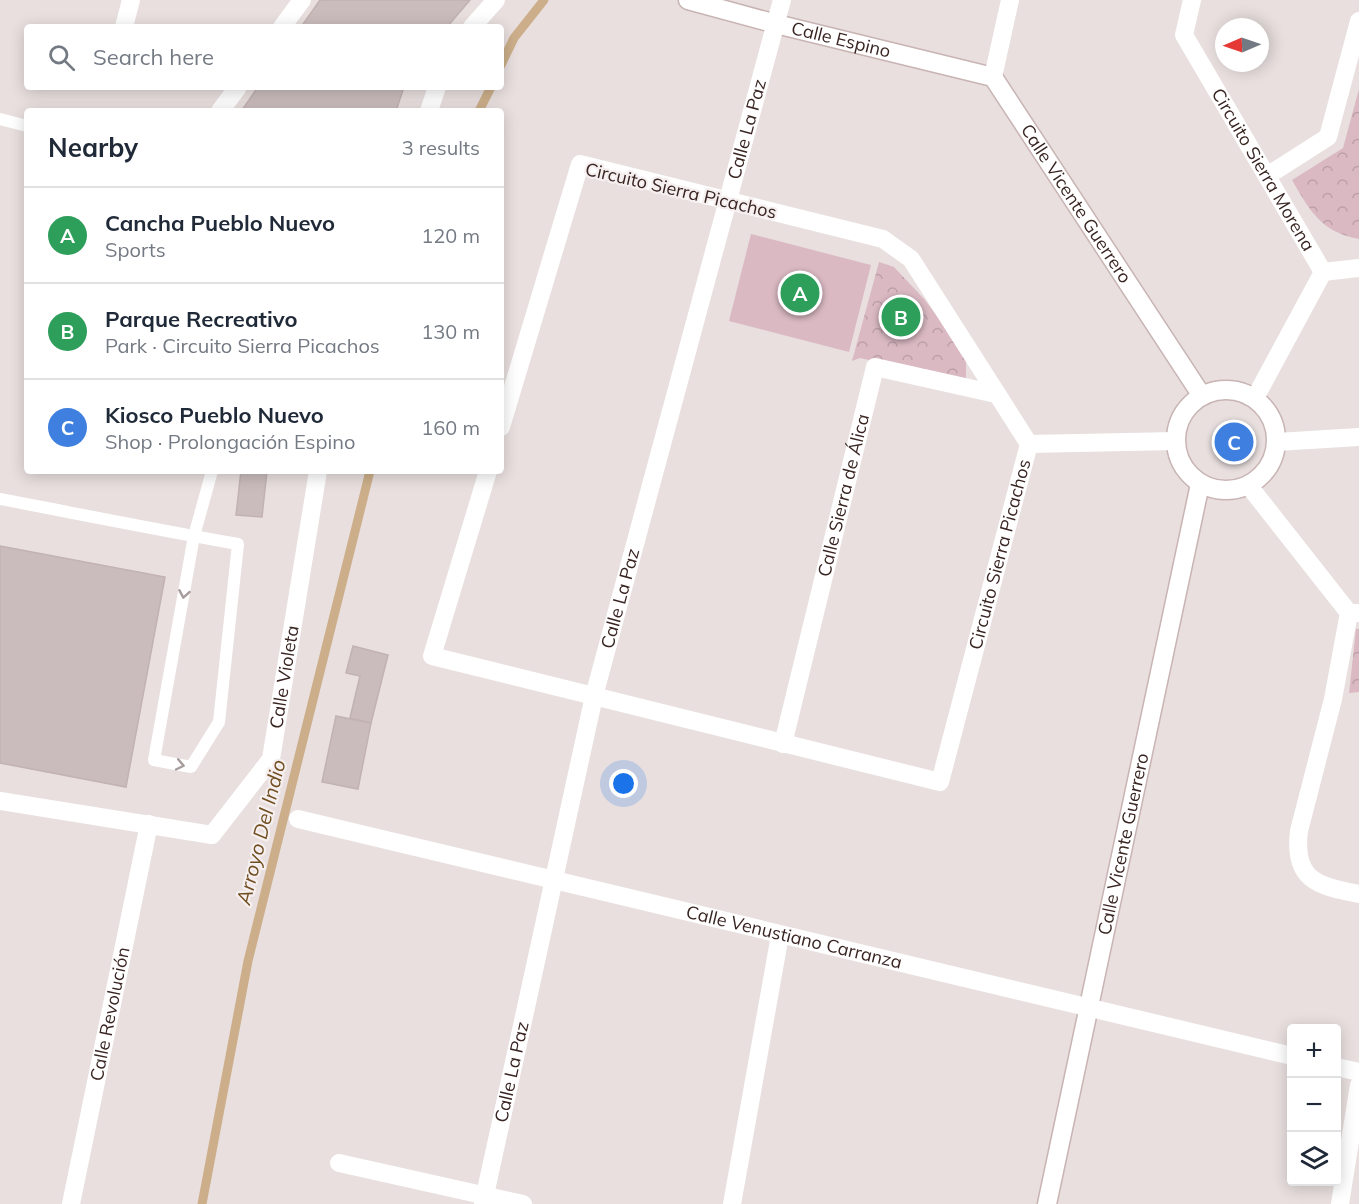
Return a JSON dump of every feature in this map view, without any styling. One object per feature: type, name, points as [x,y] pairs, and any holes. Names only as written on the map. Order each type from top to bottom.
[{"type":"street","points":[[125,24],[131,0]]},
{"type":"street","points":[[284,24],[302,0]]},
{"type":"street","points":[[475,24],[496,0]]},
{"type":"street","name":"Calle Espino","points":[[688,0],[993,77]]},
{"type":"street","name":"Calle La Paz","points":[[484,1200],[594,696],[782,0]]},
{"type":"street","points":[[993,77],[1010,0]]},
{"type":"street","name":"Circuito Sierra Morena","points":[[1192,0],[1184,35],[1323,272]]},
{"type":"street","points":[[1267,176],[1328,138],[1359,21]]},
{"type":"street","name":"Calle Vicente Guerrero","points":[[993,77],[1202,396]]},
{"type":"street","points":[[222,108],[236,90]]},
{"type":"street","points":[[430,108],[436,90]]},
{"type":"street","name":"Circuito Sierra Picachos","points":[[487,474],[432,656],[940,782],[1029,444],[911,259],[884,239],[580,164],[504,417]]},
{"type":"street","points":[[1254,398],[1323,272],[1359,268]]},
{"type":"street","name":"Calle Sierra de Álica","points":[[783,744],[875,367],[996,394]]},
{"type":"street","points":[[1215,391],[1242,392],[1254,398],[1264,407],[1276,429],[1277,442],[1273,460],[1263,475],[1249,486],[1233,491],[1216,490],[1200,484],[1183,466],[1176,441],[1183,415],[1191,404],[1215,391]]},
{"type":"street","points":[[1277,442],[1359,437]]},
{"type":"street","points":[[1029,444],[1176,441]]},
{"type":"street","name":"Calle Violeta","points":[[149,824],[212,835],[271,759],[318,474]]},
{"type":"street","name":"Calle Vicente Guerrero","points":[[1047,1204],[1200,484]]},
{"type":"street","points":[[1249,486],[1354,613],[1299,831],[1297,848],[1303,871],[1316,881],[1339,890],[1359,894]]},
{"type":"street","points":[[0,801],[149,824]]},
{"type":"street","name":"Calle Venustiano Carranza","points":[[298,819],[1287,1055]]},
{"type":"street","name":"Calle Revolución","points":[[71,1204],[149,824]]},
{"type":"street","points":[[732,1204],[780,935]]},
{"type":"street","points":[[1341,1068],[1359,1072]]},
{"type":"street","points":[[1340,1204],[1359,1084]]},
{"type":"street","points":[[339,1163],[484,1200],[523,1204]]},
{"type":"lane","points":[[0,119],[24,125]]},
{"type":"lane","points":[[0,499],[194,536],[238,544],[219,722],[190,767],[154,760],[194,536],[211,474]]},
{"type":"green space","points":[[1359,89],[1359,239],[1335,231],[1318,219],[1292,180],[1343,148]]},
{"type":"green space","points":[[751,234],[871,265],[849,352],[729,321]]},
{"type":"green space","points":[[879,262],[894,267],[925,300],[951,335],[966,360],[966,380],[860,358],[852,361]]},
{"type":"green space","points":[[1356,629],[1359,629],[1359,692],[1349,693]]},
{"type":"building","points":[[320,0],[470,0],[450,24],[303,24]]},
{"type":"building","points":[[256,90],[403,90],[397,108],[243,108]]},
{"type":"building","points":[[241,474],[267,474],[262,517],[236,515]]},
{"type":"building","points":[[0,546],[165,577],[126,787],[0,763]]},
{"type":"building","points":[[353,646],[388,655],[371,723],[350,718],[360,676],[346,673]]},
{"type":"building","points":[[336,716],[371,723],[358,789],[322,782]]},
{"type":"waterway","name":"Arroyo Del Indio","points":[[504,59],[514,38],[544,0]]},
{"type":"waterway","name":"Arroyo Del Indio","points":[[480,108],[490,90]]},
{"type":"waterway","name":"Arroyo Del Indio","points":[[202,1204],[248,961],[369,474]]},
{"type":"place","name":"Cancha Pueblo Nuevo","points":[[800,293]]},
{"type":"place","name":"Parque Recreativo","points":[[901,317]]},
{"type":"place","name":"Kiosco Pueblo Nuevo","points":[[1234,442]]}]
